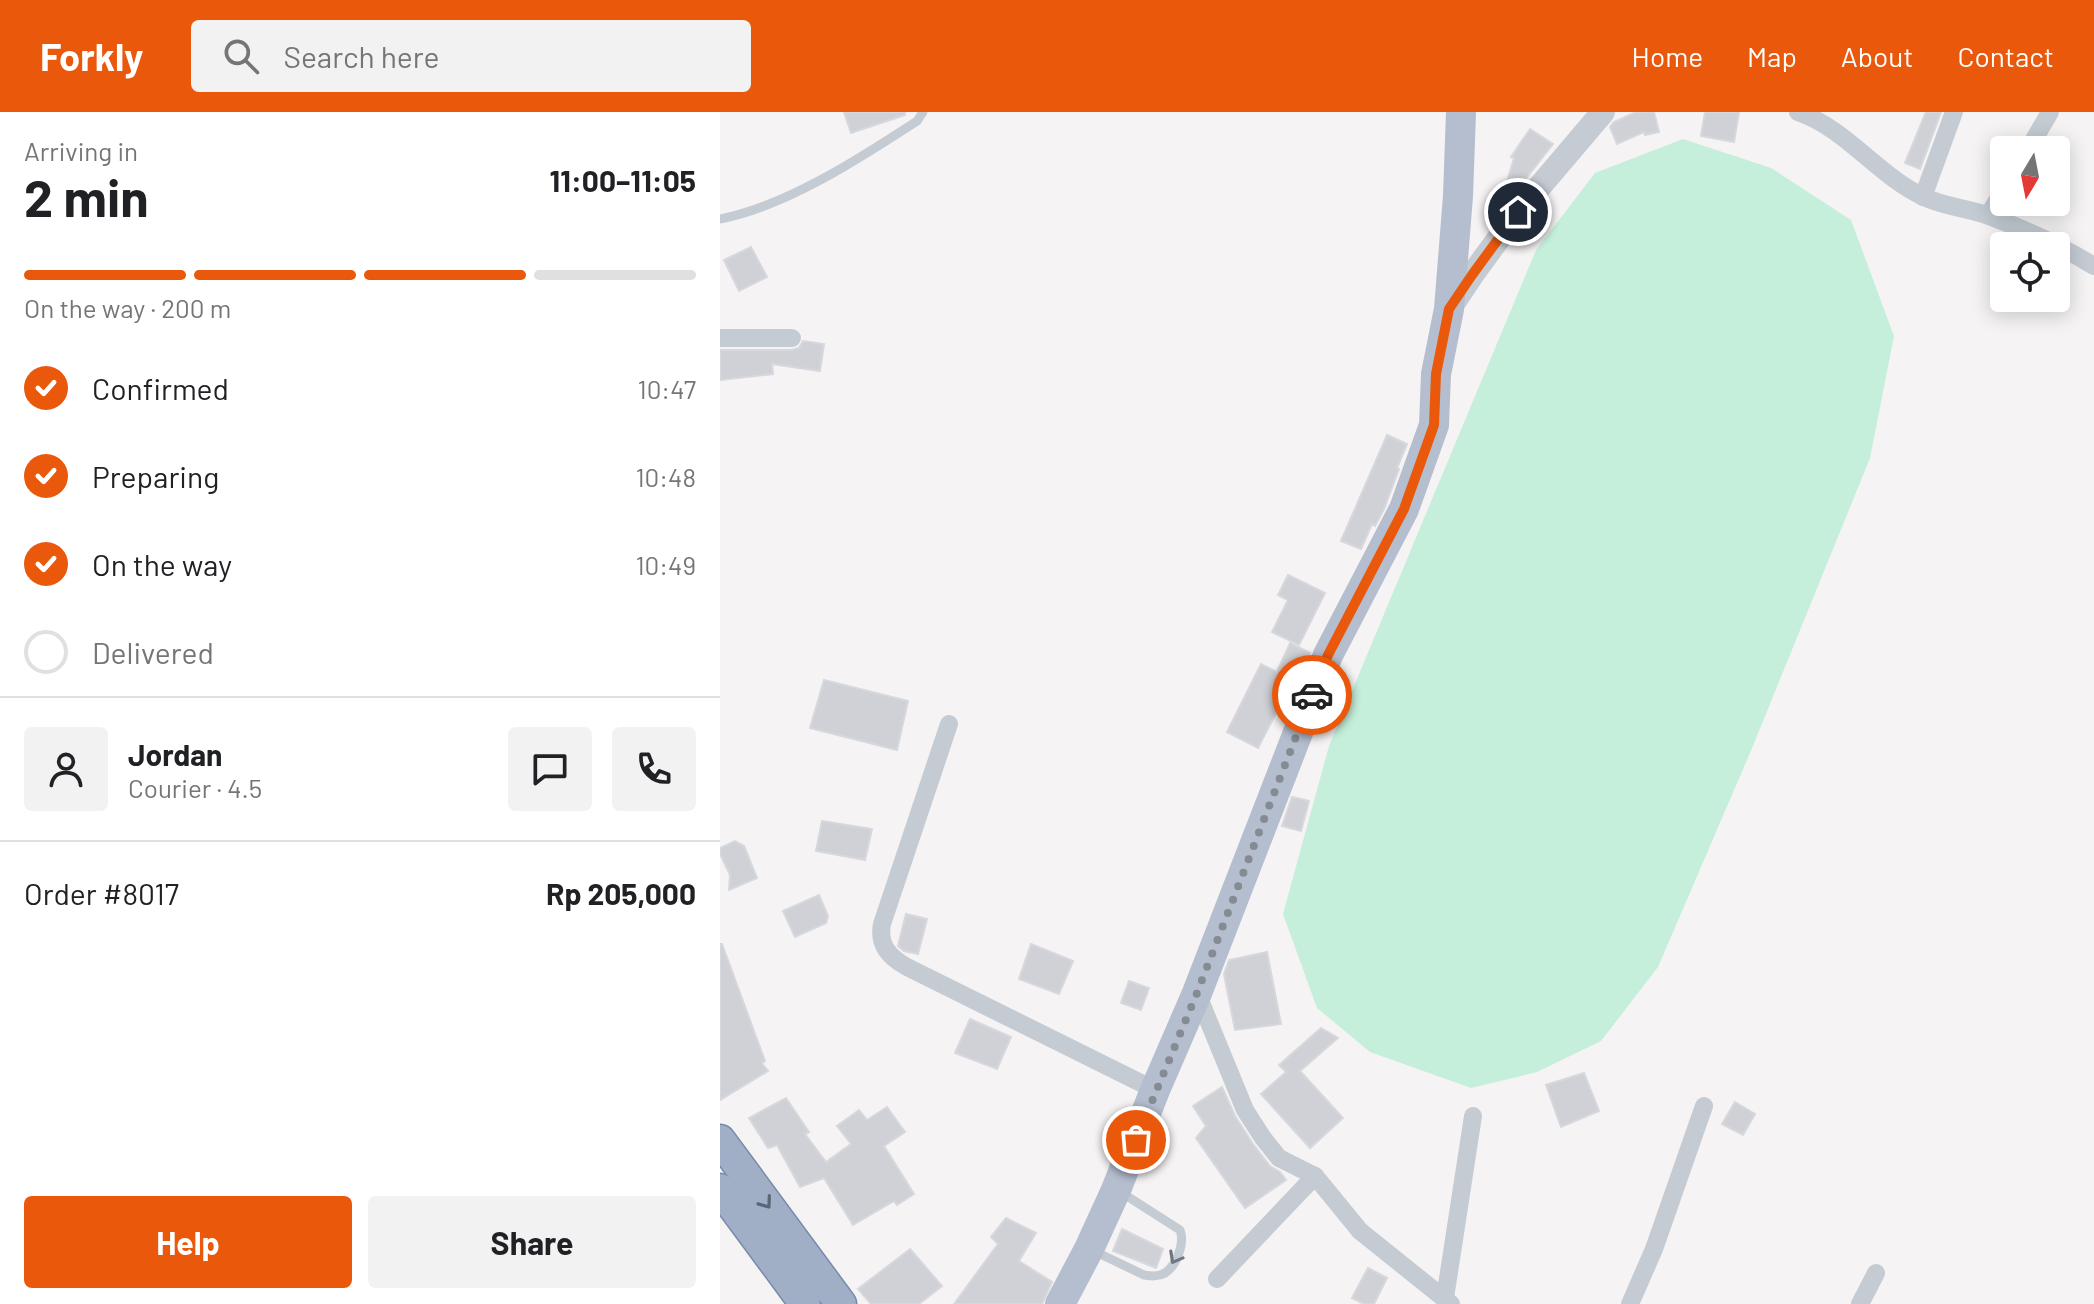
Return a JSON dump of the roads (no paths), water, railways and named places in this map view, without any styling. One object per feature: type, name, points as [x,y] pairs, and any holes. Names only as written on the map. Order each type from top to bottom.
[{"type":"highway","points":[[720,1140],[841,1304]]},
{"type":"highway","points":[[720,1189],[805,1304]]},
{"type":"main road","points":[[1060,1304],[1116,1190],[1197,993],[1328,655],[1404,509],[1434,425],[1436,374],[1449,309],[1461,112]]},
{"type":"street","points":[[1449,309],[1518,212],[1603,112]]},
{"type":"street","points":[[1798,112],[1830,127],[1887,174],[1923,197],[1988,215],[2050,242],[2094,266]]},
{"type":"street","points":[[1923,197],[1954,112]]},
{"type":"street","points":[[2036,136],[2050,112]]},
{"type":"street","points":[[720,338],[792,338]]},
{"type":"street","points":[[949,724],[882,924],[884,948],[897,962],[1155,1090]]},
{"type":"street","points":[[1197,993],[1245,1110],[1279,1158],[1315,1176],[1360,1231],[1448,1301]]},
{"type":"street","points":[[1630,1304],[1654,1249],[1704,1106]]},
{"type":"street","points":[[1448,1301],[1473,1116]]},
{"type":"street","points":[[1217,1279],[1315,1176]]},
{"type":"street","points":[[1860,1304],[1876,1273]]},
{"type":"lane","points":[[720,219],[753,210],[839,170],[917,121],[923,112]]},
{"type":"lane","points":[[1089,1249],[1144,1275],[1153,1276],[1167,1272],[1181,1250],[1183,1238],[1180,1230],[1116,1190]]}]
